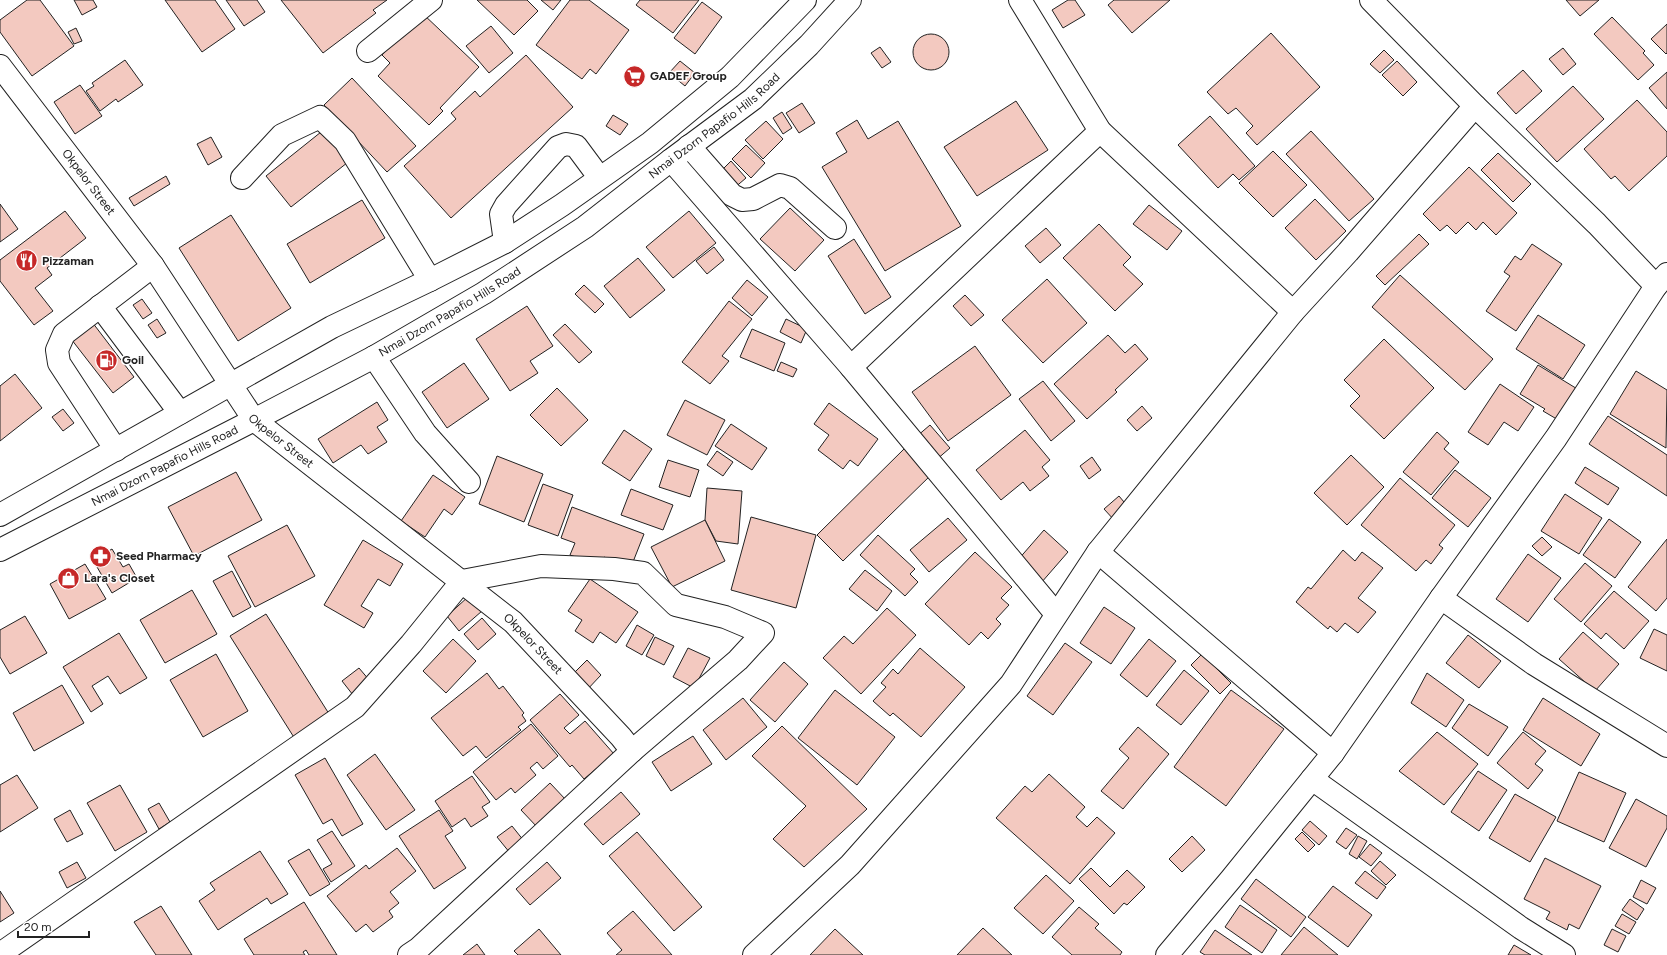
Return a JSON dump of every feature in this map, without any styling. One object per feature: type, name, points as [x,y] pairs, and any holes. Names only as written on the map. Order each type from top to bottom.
[{"type":"street","points":[[368,51],[431,0]]},
{"type":"street","points":[[0,515],[332,327],[505,242],[562,205],[650,143],[730,77],[805,0]]},
{"type":"street","name":"Nmai Dzorn Papafio Hills Road","points":[[0,550],[374,357],[484,293],[579,231],[689,146],[753,99],[809,45],[850,0]]},
{"type":"street","points":[[1020,0],[1100,131],[1293,312]]},
{"type":"street","points":[[1167,955],[1333,753],[1441,598],[1556,438],[1662,280],[1597,224],[1475,106],[1371,0]]},
{"type":"street","name":"Okpelor Street","points":[[0,66],[153,266],[232,384],[254,420],[514,622],[632,751]]},
{"type":"street","points":[[754,955],[850,865],[1011,684],[1098,552],[1293,312],[1348,252],[1475,106]]},
{"type":"street","points":[[242,178],[282,135],[320,117],[345,141],[430,280]]},
{"type":"street","points":[[851,367],[1100,131]]},
{"type":"street","points":[[505,242],[501,214],[506,205],[558,147],[566,144],[576,146],[599,178]]},
{"type":"street","points":[[689,146],[732,195],[742,200],[753,199],[780,185],[785,186],[790,188],[835,228]]},
{"type":"street","points":[[671,160],[851,367],[1056,614]]},
{"type":"street","points":[[116,450],[59,363],[57,350],[64,334],[153,266]]},
{"type":"street","points":[[100,306],[180,413]]},
{"type":"street","points":[[374,357],[425,433],[469,482]]},
{"type":"street","points":[[1098,552],[1333,753]]},
{"type":"street","points":[[0,954],[355,707],[411,644],[462,581],[541,566],[643,573],[676,605],[725,617],[762,633],[738,660],[632,751],[416,953]]},
{"type":"street","points":[[1441,598],[1534,664],[1667,746]]},
{"type":"street","points":[[1312,779],[1521,928],[1564,955]]},
{"type":"building","points":[[27,0],[40,0],[74,46],[32,76],[0,32],[0,20]]},
{"type":"building","points":[[74,0],[93,0],[97,7],[82,15]]},
{"type":"building","points":[[165,0],[215,0],[235,29],[202,52]]},
{"type":"building","points":[[226,0],[257,0],[265,12],[244,26]]},
{"type":"building","points":[[281,0],[387,0],[373,10],[376,13],[323,53]]},
{"type":"building","points":[[477,0],[527,0],[538,11],[514,35]]},
{"type":"building","points":[[541,0],[561,0],[553,10]]},
{"type":"building","points":[[570,0],[589,0],[629,30],[596,74],[590,69],[582,79],[536,45]]},
{"type":"building","points":[[640,0],[699,0],[673,33],[636,5]]},
{"type":"building","points":[[1068,0],[1075,0],[1085,15],[1063,28],[1052,10]]},
{"type":"building","points":[[1114,0],[1170,0],[1132,33],[1108,5]]},
{"type":"building","points":[[1566,0],[1599,0],[1580,16]]},
{"type":"building","points":[[702,2],[722,17],[695,54],[674,38]]},
{"type":"building","points":[[422,13],[479,67],[440,108],[443,111],[429,125],[378,76],[390,63],[382,55]]},
{"type":"building","points":[[1612,17],[1645,51],[1643,53],[1654,65],[1638,80],[1594,34]]},
{"type":"building","points":[[1667,24],[1667,53],[1666,54],[1651,39]]},
{"type":"building","points":[[491,26],[513,53],[489,73],[466,46]]},
{"type":"building","points":[[76,28],[82,41],[74,44],[68,32]]},
{"type":"building","points":[[1271,33],[1320,87],[1257,145],[1246,133],[1253,126],[1236,108],[1228,114],[1207,92]]},
{"type":"building","points":[[931,34],[941,37],[946,42],[949,52],[946,62],[941,67],[931,70],[921,67],[916,62],[913,52],[916,42],[921,37]]},
{"type":"building","points":[[880,47],[891,62],[882,68],[871,53]]},
{"type":"building","points":[[1563,48],[1576,64],[1563,75],[1549,59]]},
{"type":"building","points":[[1384,50],[1394,60],[1380,73],[1370,64]]},
{"type":"building","points":[[526,55],[573,107],[451,218],[404,166],[456,119],[451,113],[475,91],[480,97]]},
{"type":"building","points":[[125,60],[143,85],[118,102],[116,99],[100,111],[86,91],[94,86],[92,83]]},
{"type":"building","points":[[680,61],[695,73],[685,86],[669,73]]},
{"type":"building","points":[[1397,61],[1417,82],[1403,96],[1382,75]]},
{"type":"building","points":[[1523,70],[1542,91],[1516,114],[1497,93]]},
{"type":"building","points":[[1667,72],[1667,109],[1649,88]]},
{"type":"building","points":[[352,78],[416,146],[387,172],[324,105]]},
{"type":"building","points":[[80,85],[102,116],[75,134],[54,102]]},
{"type":"building","points":[[1573,86],[1604,119],[1557,162],[1526,129]]},
{"type":"building","points":[[1637,100],[1667,132],[1667,156],[1629,191],[1615,176],[1611,179],[1584,149]]},
{"type":"building","points":[[1016,101],[1048,150],[977,196],[944,147]]},
{"type":"building","points":[[802,103],[815,123],[799,133],[786,113]]},
{"type":"building","points":[[782,112],[792,128],[783,134],[773,118]]},
{"type":"building","points":[[613,115],[628,124],[620,135],[606,126]]},
{"type":"building","points":[[1210,116],[1255,166],[1239,180],[1233,174],[1218,188],[1178,145]]},
{"type":"building","points":[[857,120],[868,139],[898,121],[961,226],[885,271],[822,167],[847,152],[836,133]]},
{"type":"building","points":[[766,121],[783,139],[763,159],[745,140]]},
{"type":"building","points":[[326,128],[352,159],[291,207],[266,176]]},
{"type":"building","points":[[1311,131],[1374,199],[1349,221],[1286,154]]},
{"type":"building","points":[[211,137],[222,157],[208,165],[197,144]]},
{"type":"building","points":[[746,145],[765,163],[751,178],[732,159]]},
{"type":"building","points":[[1273,151],[1307,185],[1273,217],[1239,183]]},
{"type":"building","points":[[1498,153],[1531,184],[1513,202],[1481,170]]},
{"type":"building","points":[[731,161],[746,178],[733,189],[719,173]]},
{"type":"building","points":[[1469,167],[1517,213],[1496,235],[1483,222],[1476,230],[1468,222],[1456,234],[1447,225],[1440,231],[1423,214]]},
{"type":"building","points":[[166,176],[170,184],[134,206],[129,198]]},
{"type":"building","points":[[1315,199],[1346,231],[1316,260],[1285,228]]},
{"type":"building","points":[[362,200],[385,238],[310,283],[287,244]]},
{"type":"building","points":[[0,204],[18,229],[0,242]]},
{"type":"building","points":[[1149,205],[1182,231],[1167,250],[1133,224]]},
{"type":"building","points":[[790,208],[824,240],[795,271],[760,239]]},
{"type":"building","points":[[65,211],[86,238],[47,268],[52,275],[35,288],[53,311],[34,325],[0,281],[0,260]]},
{"type":"building","points":[[689,211],[716,243],[673,278],[646,247]]},
{"type":"building","points":[[231,215],[291,308],[238,341],[179,248]]},
{"type":"building","points":[[1099,224],[1131,257],[1123,265],[1143,284],[1115,311],[1063,258]]},
{"type":"building","points":[[1046,228],[1061,245],[1040,263],[1025,246]]},
{"type":"building","points":[[1419,234],[1429,244],[1385,285],[1376,276]]},
{"type":"building","points":[[854,239],[891,297],[865,314],[828,256]]},
{"type":"building","points":[[1532,244],[1562,264],[1516,331],[1486,311],[1510,276],[1504,272],[1515,256],[1521,260]]},
{"type":"building","points":[[714,247],[724,260],[707,274],[696,261]]},
{"type":"building","points":[[638,258],[665,290],[630,318],[604,286]]},
{"type":"building","points":[[1400,275],[1493,359],[1465,390],[1372,307]]},
{"type":"building","points":[[1047,279],[1087,323],[1043,363],[1002,320]]},
{"type":"building","points":[[747,280],[768,297],[752,316],[732,298]]},
{"type":"building","points":[[584,285],[604,304],[595,313],[575,294]]},
{"type":"building","points":[[965,295],[984,315],[971,326],[953,306]]},
{"type":"building","points":[[142,299],[152,313],[143,319],[133,305]]},
{"type":"building","points":[[729,301],[752,319],[722,356],[729,361],[710,384],[682,362]]},
{"type":"building","points":[[527,306],[553,346],[530,361],[538,373],[510,391],[476,339]]},
{"type":"building","points":[[1538,315],[1585,345],[1563,379],[1516,349]]},
{"type":"building","points":[[89,318],[134,377],[113,393],[68,335]]},
{"type":"building","points":[[157,319],[166,333],[157,338],[148,325]]},
{"type":"building","points":[[786,319],[807,329],[801,343],[780,332]]},
{"type":"building","points":[[565,324],[592,352],[579,363],[553,335]]},
{"type":"building","points":[[752,329],[785,343],[774,371],[740,357]]},
{"type":"building","points":[[1108,335],[1125,353],[1135,344],[1148,359],[1115,390],[1117,392],[1087,419],[1054,384]]},
{"type":"building","points":[[1384,339],[1434,388],[1384,439],[1350,406],[1360,396],[1344,380]]},
{"type":"building","points":[[975,346],[1011,395],[948,441],[912,392]]},
{"type":"building","points":[[781,362],[797,369],[793,377],[777,371]]},
{"type":"building","points":[[464,363],[489,399],[447,428],[422,392]]},
{"type":"building","points":[[1538,365],[1579,390],[1560,421],[1543,411],[1545,409],[1520,394]]},
{"type":"building","points":[[1636,371],[1667,390],[1666,448],[1610,414]]},
{"type":"building","points":[[15,374],[42,408],[0,441],[0,386]]},
{"type":"building","points":[[1043,381],[1075,421],[1051,441],[1019,399]]},
{"type":"building","points":[[1500,384],[1534,407],[1518,431],[1504,422],[1488,445],[1468,432]]},
{"type":"building","points":[[557,388],[588,420],[561,446],[530,415]]},
{"type":"building","points":[[685,400],[725,420],[707,455],[667,435]]},
{"type":"building","points":[[377,402],[388,420],[377,427],[387,442],[368,454],[361,445],[333,463],[318,439]]},
{"type":"building","points":[[829,403],[878,439],[858,466],[850,460],[843,469],[818,450],[829,435],[814,424]]},
{"type":"building","points":[[1142,406],[1152,418],[1137,431],[1127,420]]},
{"type":"building","points":[[63,409],[74,423],[63,431],[52,417]]},
{"type":"building","points":[[1608,416],[1667,455],[1667,496],[1589,444]]},
{"type":"building","points":[[731,424],[767,448],[752,470],[715,446]]},
{"type":"building","points":[[930,425],[950,448],[936,460],[916,437]]},
{"type":"building","points":[[624,430],[652,449],[630,481],[602,463]]},
{"type":"building","points":[[1025,430],[1050,460],[1042,467],[1049,476],[1030,491],[1023,482],[1001,500],[976,470]]},
{"type":"building","points":[[1437,432],[1449,443],[1444,449],[1459,462],[1431,495],[1403,472]]},
{"type":"building","points":[[906,447],[932,474],[843,561],[817,535]]},
{"type":"building","points":[[717,451],[733,462],[723,476],[707,465]]},
{"type":"building","points":[[1351,455],[1384,487],[1347,525],[1314,493]]},
{"type":"building","points":[[497,456],[543,474],[524,522],[479,504]]},
{"type":"building","points":[[1092,457],[1101,470],[1089,479],[1080,466]]},
{"type":"building","points":[[668,460],[699,470],[690,497],[659,487]]},
{"type":"building","points":[[1585,467],[1619,488],[1608,505],[1575,483]]},
{"type":"building","points":[[1455,470],[1491,498],[1468,527],[1432,498]]},
{"type":"building","points":[[236,472],[262,520],[194,556],[168,507]]},
{"type":"building","points":[[433,475],[465,497],[452,515],[444,509],[425,537],[401,521]]},
{"type":"building","points":[[1400,478],[1455,525],[1439,545],[1443,548],[1431,564],[1426,560],[1416,571],[1361,525]]},
{"type":"building","points":[[543,484],[573,495],[558,536],[528,525]]},
{"type":"building","points":[[707,488],[742,491],[738,544],[716,541],[705,520]]},
{"type":"building","points":[[631,489],[673,505],[663,530],[621,515]]},
{"type":"building","points":[[1565,494],[1602,518],[1579,554],[1541,531]]},
{"type":"building","points":[[1119,496],[1129,508],[1115,521],[1104,509]]},
{"type":"building","points":[[572,507],[644,534],[631,567],[604,557],[600,566],[570,555],[575,543],[561,538]]},
{"type":"building","points":[[751,517],[816,535],[796,608],[731,590]]},
{"type":"building","points":[[948,518],[967,540],[929,572],[910,550]]},
{"type":"building","points":[[1609,519],[1641,542],[1615,578],[1583,555]]},
{"type":"building","points":[[705,520],[725,561],[672,587],[651,547]]},
{"type":"building","points":[[287,525],[315,576],[255,607],[228,556]]},
{"type":"building","points":[[1044,530],[1068,552],[1041,583],[1017,561]]},
{"type":"building","points":[[878,535],[915,569],[910,574],[918,582],[905,596],[860,555]]},
{"type":"building","points":[[1542,537],[1552,547],[1542,556],[1532,546]]},
{"type":"building","points":[[1667,539],[1667,598],[1656,611],[1628,587]]},
{"type":"building","points":[[363,540],[403,564],[390,586],[378,579],[361,606],[373,613],[364,628],[324,605]]},
{"type":"building","points":[[112,549],[123,567],[129,564],[137,578],[112,593],[93,560]]},
{"type":"building","points":[[1343,550],[1355,561],[1362,552],[1383,568],[1358,598],[1376,612],[1358,633],[1345,623],[1337,632],[1330,626],[1328,629],[1296,602],[1308,587],[1311,589]]},
{"type":"building","points":[[975,552],[1012,587],[1001,598],[1009,605],[996,619],[1001,624],[988,639],[981,632],[969,645],[925,604]]},
{"type":"building","points":[[1528,554],[1561,578],[1528,622],[1496,599]]},
{"type":"building","points":[[1585,563],[1612,586],[1581,622],[1554,599]]},
{"type":"building","points":[[85,564],[106,599],[69,619],[50,584]]},
{"type":"building","points":[[865,570],[892,591],[877,611],[849,589]]},
{"type":"building","points":[[232,571],[251,607],[233,617],[213,581]]},
{"type":"building","points":[[590,579],[638,612],[616,643],[600,632],[593,643],[575,631],[582,620],[568,611]]},
{"type":"building","points":[[192,590],[217,634],[165,663],[140,620]]},
{"type":"building","points":[[1614,591],[1649,621],[1624,649],[1606,633],[1601,639],[1584,624]]},
{"type":"building","points":[[469,596],[482,611],[459,631],[447,616]]},
{"type":"building","points":[[1104,607],[1135,628],[1111,664],[1080,643]]},
{"type":"building","points":[[887,608],[916,635],[861,694],[823,658],[844,636],[853,644]]},
{"type":"building","points":[[266,614],[331,717],[295,739],[230,636]]},
{"type":"building","points":[[25,616],[47,653],[10,674],[0,657],[0,630]]},
{"type":"building","points":[[482,618],[496,634],[478,650],[464,634]]},
{"type":"building","points":[[637,625],[654,635],[642,655],[626,646]]},
{"type":"building","points":[[1654,629],[1667,635],[1667,671],[1640,658]]},
{"type":"building","points":[[1583,632],[1619,664],[1595,691],[1559,659]]},
{"type":"building","points":[[119,633],[147,678],[120,694],[108,676],[92,686],[103,704],[91,712],[63,667]]},
{"type":"building","points":[[1468,635],[1501,661],[1479,688],[1446,663]]},
{"type":"building","points":[[655,637],[674,646],[664,665],[646,656]]},
{"type":"building","points":[[453,639],[476,661],[446,693],[423,671]]},
{"type":"building","points":[[1149,639],[1176,661],[1147,697],[1120,675]]},
{"type":"building","points":[[1065,643],[1092,662],[1053,715],[1027,696]]},
{"type":"building","points":[[688,648],[710,658],[694,688],[673,677]]},
{"type":"building","points":[[920,648],[965,687],[921,737],[893,713],[890,716],[873,701],[886,687],[881,683],[893,669],[898,674]]},
{"type":"building","points":[[216,654],[248,711],[203,737],[170,680]]},
{"type":"building","points":[[1202,654],[1231,683],[1220,694],[1191,665]]},
{"type":"building","points":[[587,660],[601,675],[585,692],[570,677]]},
{"type":"building","points":[[784,662],[808,684],[775,722],[750,700]]},
{"type":"building","points":[[359,668],[370,681],[353,695],[342,681]]},
{"type":"building","points":[[1184,670],[1209,691],[1181,725],[1156,705]]},
{"type":"building","points":[[487,673],[499,689],[503,686],[524,713],[522,715],[526,721],[518,727],[521,730],[486,758],[476,746],[463,756],[431,718]]},
{"type":"building","points":[[1427,673],[1464,700],[1446,727],[1411,703]]},
{"type":"building","points":[[62,685],[84,723],[34,751],[13,713]]},
{"type":"building","points":[[835,690],[895,737],[857,785],[798,738]]},
{"type":"building","points":[[1231,690],[1284,729],[1226,806],[1174,767]]},
{"type":"building","points":[[560,694],[579,715],[564,728],[570,734],[585,721],[614,754],[584,779],[572,765],[570,767],[530,720]]},
{"type":"building","points":[[743,698],[767,727],[726,760],[703,730]]},
{"type":"building","points":[[1543,698],[1600,734],[1581,766],[1523,730]]},
{"type":"building","points":[[1469,704],[1508,727],[1488,756],[1452,728]]},
{"type":"building","points":[[531,724],[558,756],[543,769],[537,762],[530,768],[536,775],[515,793],[511,788],[496,800],[473,772]]},
{"type":"building","points":[[782,726],[867,809],[804,867],[773,839],[806,806],[752,756]]},
{"type":"building","points":[[1138,727],[1169,754],[1123,809],[1101,791],[1129,758],[1119,749]]},
{"type":"building","points":[[1437,732],[1478,764],[1444,805],[1399,771]]},
{"type":"building","points":[[1523,732],[1546,751],[1535,764],[1543,770],[1528,789],[1497,763]]},
{"type":"building","points":[[693,736],[712,764],[671,791],[652,762]]},
{"type":"building","points":[[375,754],[415,810],[386,830],[347,775]]},
{"type":"building","points":[[325,758],[363,824],[342,836],[332,819],[323,824],[295,775]]},
{"type":"building","points":[[1478,771],[1507,790],[1479,831],[1451,812]]},
{"type":"building","points":[[1579,772],[1626,793],[1604,842],[1557,821]]},
{"type":"building","points":[[1049,774],[1085,807],[1076,817],[1087,827],[1097,817],[1115,833],[1070,884],[996,818],[1025,786],[1032,792]]},
{"type":"building","points":[[17,775],[38,808],[0,832],[0,785]]},
{"type":"building","points":[[472,776],[490,802],[482,807],[488,816],[471,827],[465,818],[452,827],[435,801]]},
{"type":"building","points":[[550,783],[566,800],[538,828],[521,810]]},
{"type":"building","points":[[120,785],[147,832],[115,851],[87,803]]},
{"type":"building","points":[[621,792],[640,814],[603,845],[584,824]]},
{"type":"building","points":[[1515,794],[1556,817],[1530,862],[1489,838]]},
{"type":"building","points":[[1636,799],[1667,816],[1667,828],[1646,867],[1609,848]]},
{"type":"building","points":[[159,803],[170,822],[159,829],[148,809]]},
{"type":"building","points":[[70,810],[83,834],[67,842],[54,819]]},
{"type":"building","points":[[439,810],[453,831],[445,836],[466,868],[434,889],[399,836]]},
{"type":"building","points":[[1310,821],[1327,836],[1319,845],[1302,830]]},
{"type":"building","points":[[512,826],[524,841],[510,853],[497,837]]},
{"type":"building","points":[[1346,828],[1357,835],[1346,849],[1336,842]]},
{"type":"building","points":[[332,831],[355,866],[331,882],[323,869],[332,864],[317,840]]},
{"type":"building","points":[[637,832],[702,907],[674,931],[609,856]]},
{"type":"building","points":[[1302,832],[1315,845],[1308,852],[1295,839]]},
{"type":"building","points":[[1192,836],[1205,850],[1182,872],[1169,859]]},
{"type":"building","points":[[1358,836],[1367,841],[1357,859],[1349,854]]},
{"type":"building","points":[[1370,844],[1382,853],[1371,866],[1359,857]]},
{"type":"building","points":[[397,848],[416,871],[390,892],[399,903],[389,911],[393,917],[373,932],[366,924],[356,932],[327,896],[366,865],[369,869]]},
{"type":"building","points":[[309,849],[330,884],[310,896],[288,861]]},
{"type":"building","points":[[260,851],[288,894],[271,904],[267,898],[218,930],[199,901],[215,890],[210,883]]},
{"type":"building","points":[[1545,858],[1601,886],[1579,929],[1569,924],[1567,930],[1546,919],[1550,912],[1524,899]]},
{"type":"building","points":[[1380,861],[1396,875],[1386,885],[1371,871]]},
{"type":"building","points":[[77,862],[86,878],[67,888],[59,872]]},
{"type":"building","points":[[547,862],[561,878],[530,905],[516,889]]},
{"type":"building","points":[[1091,868],[1110,887],[1127,870],[1145,887],[1127,905],[1124,903],[1114,914],[1079,879]]},
{"type":"building","points":[[1365,871],[1386,887],[1377,899],[1355,883]]},
{"type":"building","points":[[1046,875],[1074,901],[1043,934],[1014,908]]},
{"type":"building","points":[[1256,879],[1306,917],[1291,937],[1241,899]]},
{"type":"building","points":[[1641,880],[1656,888],[1647,904],[1633,897]]},
{"type":"building","points":[[1333,886],[1372,915],[1348,947],[1308,917]]},
{"type":"building","points":[[0,891],[14,913],[0,922]]},
{"type":"building","points":[[1630,899],[1644,909],[1637,920],[1622,910]]},
{"type":"building","points":[[304,902],[337,955],[309,955],[306,950],[303,952],[305,955],[254,955],[244,939]]},
{"type":"building","points":[[1240,905],[1277,930],[1262,953],[1225,927]]},
{"type":"building","points":[[161,906],[192,955],[156,955],[134,922]]},
{"type":"building","points":[[1079,907],[1099,924],[1095,928],[1122,952],[1120,955],[1072,955],[1052,937]]},
{"type":"building","points":[[633,911],[672,955],[616,955],[622,950],[607,933]]},
{"type":"building","points":[[1622,914],[1636,922],[1629,934],[1615,926]]},
{"type":"building","points":[[1304,927],[1338,955],[1281,955]]},
{"type":"building","points":[[983,928],[1012,955],[957,955]]},
{"type":"building","points":[[539,929],[561,955],[518,955],[514,951]]},
{"type":"building","points":[[835,929],[863,955],[810,955]]},
{"type":"building","points":[[1612,929],[1626,936],[1618,952],[1604,945]]},
{"type":"building","points":[[1215,930],[1252,955],[1205,955],[1200,952]]},
{"type":"building","points":[[477,944],[485,955],[463,955]]},
{"type":"building","points":[[1514,945],[1531,955],[1508,955]]},
{"type":"place","name":"GADEF Group","points":[[634,76]]},
{"type":"place","name":"Pizzaman","points":[[26,261]]},
{"type":"place","name":"Goil","points":[[107,360]]},
{"type":"place","name":"Seed Pharmacy","points":[[101,556]]},
{"type":"place","name":"Lara's Closet","points":[[69,578]]}]
